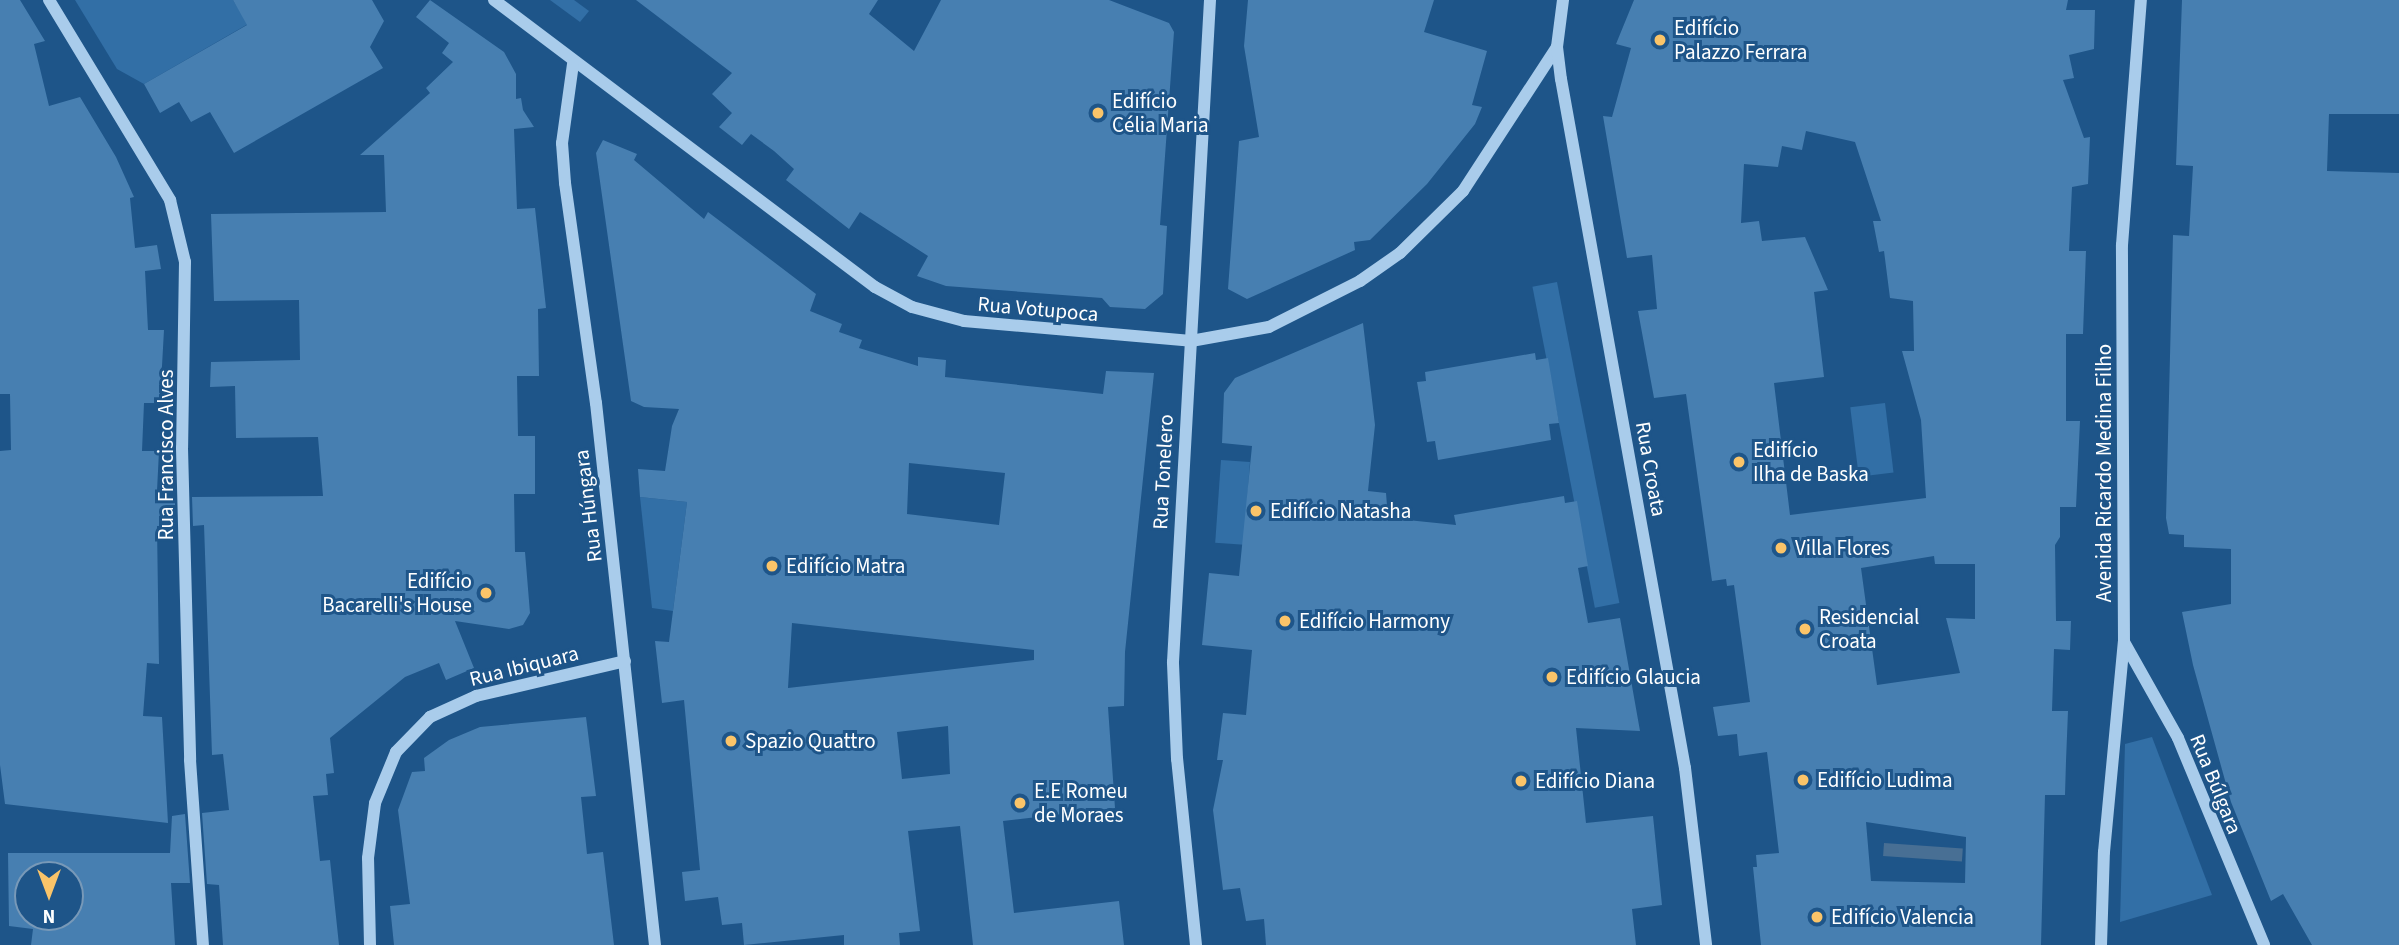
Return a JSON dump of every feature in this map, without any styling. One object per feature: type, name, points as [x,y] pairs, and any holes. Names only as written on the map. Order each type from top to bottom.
[{"type":"street","name":"Rua Francisco Alves","points":[[49,0],[170,200],[185,262],[182,448],[186,624],[202,945]]},
{"type":"street","name":"Rua Votupoca","points":[[494,0],[573,64],[875,287],[912,307],[964,321],[1191,341],[1269,327],[1360,281],[1400,253],[1463,191],[1557,47]]},
{"type":"street","name":"Rua Tonelero","points":[[1196,945],[1177,759],[1173,662],[1210,0]]},
{"type":"street","name":"Rua Croata","points":[[1563,0],[1557,47],[1685,768],[1706,945]]},
{"type":"street","name":"Avenida Ricardo Medina Filho","points":[[2101,945],[2104,852],[2124,642],[2122,245],[2141,0]]},
{"type":"street","name":"Rua Húngara","points":[[573,64],[562,143],[565,183],[625,661],[655,945]]},
{"type":"street","name":"Rua Búlgara","points":[[2124,642],[2178,738],[2264,945]]},
{"type":"street","name":"Rua Ibiquara","points":[[370,945],[368,858],[375,803],[396,752],[430,717],[477,696],[625,661]]},
{"type":"shaded area","points":[[75,0],[233,0],[248,24],[144,84],[117,69]]},
{"type":"shaded area","points":[[550,0],[574,0],[589,11],[580,22]]},
{"type":"shaded area","points":[[1557,282],[1619,603],[1595,608],[1532,287]]},
{"type":"shaded area","points":[[1885,403],[1894,472],[1859,477],[1850,407]]},
{"type":"shaded area","points":[[1221,460],[1250,462],[1244,545],[1215,543]]},
{"type":"shaded area","points":[[640,497],[687,502],[673,611],[652,608]]},
{"type":"shaded area","points":[[2152,737],[2212,895],[2120,922],[2125,744]]},
{"type":"shaded area","points":[[1884,843],[1963,849],[1962,861],[1883,856]]},
{"type":"building","points":[[0,0],[20,0],[45,41],[34,44],[49,106],[80,97],[116,157],[134,197],[130,198],[135,248],[157,245],[161,269],[145,271],[148,330],[164,330],[162,366],[159,403],[144,403],[142,451],[159,451],[157,491],[159,497],[175,497],[175,526],[157,526],[159,664],[147,663],[143,716],[162,717],[168,823],[5,804],[0,765],[0,451],[11,450],[10,394],[0,394]]},
{"type":"building","points":[[233,0],[372,0],[384,21],[370,47],[383,68],[234,153],[210,112],[191,122],[179,102],[160,113],[144,84],[247,25]]},
{"type":"building","points":[[430,0],[504,52],[516,74],[516,99],[521,98],[523,110],[534,127],[514,129],[517,209],[535,208],[546,308],[538,309],[539,376],[517,376],[518,436],[535,436],[535,494],[514,494],[515,552],[525,552],[530,613],[523,625],[509,629],[455,621],[474,668],[446,680],[439,663],[405,677],[330,738],[334,773],[326,774],[328,795],[313,796],[320,861],[330,860],[339,945],[223,945],[219,885],[207,884],[202,813],[229,810],[223,754],[212,755],[204,525],[193,526],[192,497],[323,496],[318,437],[236,438],[235,386],[210,387],[211,362],[300,360],[299,300],[214,301],[211,214],[386,212],[384,155],[360,155],[430,93],[426,88],[453,62],[442,53],[449,43],[416,17]]},
{"type":"building","points":[[636,0],[878,0],[869,14],[914,51],[941,0],[1109,0],[1169,23],[1174,32],[1160,225],[1167,226],[1163,294],[1145,309],[1110,307],[1102,298],[946,286],[917,276],[928,256],[860,212],[849,229],[786,180],[794,169],[774,151],[751,134],[742,145],[719,127],[732,113],[712,94],[732,73]]},
{"type":"building","points":[[1248,0],[1434,0],[1424,32],[1487,51],[1472,105],[1482,107],[1475,124],[1427,184],[1370,240],[1354,242],[1355,250],[1247,299],[1228,289],[1239,141],[1259,137],[1244,46]]},
{"type":"building","points":[[1634,0],[2068,0],[2066,10],[2095,10],[2094,49],[2069,55],[2074,78],[2063,80],[2084,138],[2090,137],[2088,184],[2072,187],[2069,251],[2086,251],[2083,334],[2066,334],[2066,421],[2080,421],[2076,507],[2060,507],[2060,537],[2055,545],[2056,621],[2071,621],[2070,650],[2054,649],[2052,711],[2068,711],[2065,795],[2045,795],[2041,945],[1761,945],[1753,867],[1757,867],[1756,855],[1779,853],[1767,752],[1739,756],[1737,734],[1718,736],[1713,707],[1750,702],[1734,585],[1727,586],[1726,579],[1712,581],[1686,394],[1654,398],[1638,311],[1657,309],[1652,255],[1627,258],[1603,116],[1612,117],[1631,48],[1616,44]],"holes":[[[1806,131],[1855,142],[1881,221],[1873,221],[1879,252],[1884,251],[1890,298],[1913,301],[1914,351],[1902,351],[1921,420],[1926,498],[1790,515],[1774,383],[1824,377],[1814,292],[1828,290],[1805,237],[1762,241],[1759,221],[1741,223],[1744,164],[1778,167],[1782,146],[1802,150]],[[1934,556],[1935,564],[1975,564],[1975,619],[1946,618],[1960,673],[1877,685],[1861,568]],[[1866,822],[1966,837],[1965,883],[1871,881]]]},
{"type":"building","points":[[2182,0],[2399,0],[2399,114],[2329,114],[2327,171],[2399,173],[2399,945],[2312,945],[2283,894],[2271,901],[2231,802],[2193,665],[2182,612],[2231,604],[2231,549],[2184,547],[2184,535],[2169,534],[2166,518],[2173,235],[2189,236],[2193,166],[2176,165]]},
{"type":"building","points":[[603,140],[637,154],[634,160],[704,219],[708,212],[816,294],[810,311],[842,324],[839,332],[862,340],[859,348],[918,366],[918,357],[946,360],[945,377],[1103,394],[1106,371],[1154,373],[1125,652],[1124,706],[1108,707],[1115,808],[1003,821],[1014,913],[1119,901],[1124,945],[973,945],[960,826],[908,831],[920,931],[899,933],[900,945],[844,945],[844,935],[744,945],[742,923],[722,925],[718,897],[685,901],[682,872],[700,870],[684,700],[662,703],[655,641],[669,642],[687,502],[640,497],[638,469],[665,471],[672,426],[679,409],[644,407],[631,401],[596,153]],"holes":[[[909,463],[1005,473],[999,525],[907,514]],[[792,623],[1034,650],[1034,660],[788,688]],[[948,726],[950,774],[902,779],[897,732]]]},
{"type":"building","points":[[1363,323],[1375,425],[1368,491],[1386,493],[1388,518],[1456,525],[1454,515],[1564,496],[1565,503],[1577,501],[1588,566],[1578,568],[1588,623],[1620,618],[1640,731],[1576,728],[1586,823],[1653,816],[1662,905],[1632,909],[1636,945],[1266,945],[1264,919],[1246,921],[1240,888],[1223,890],[1213,810],[1223,760],[1217,760],[1223,713],[1246,715],[1252,650],[1202,645],[1209,573],[1239,576],[1252,446],[1222,443],[1224,393],[1235,378]]},
{"type":"building","points":[[1535,353],[1536,360],[1548,358],[1559,423],[1549,424],[1551,440],[1438,460],[1435,441],[1427,442],[1417,382],[1426,381],[1425,372]]},
{"type":"building","points":[[586,717],[596,796],[581,797],[587,854],[603,852],[614,945],[394,945],[390,906],[410,904],[398,810],[412,772],[425,771],[424,758],[449,740],[480,727]]},
{"type":"building","points":[[185,814],[190,883],[171,883],[175,945],[31,945],[33,931],[84,931],[84,861],[14,861],[14,927],[9,926],[8,853],[170,853],[172,816]]},
{"type":"place","name":"Edifício Palazzo Ferrara","points":[[1660,40]]},
{"type":"place","name":"Edifício Célia Maria","points":[[1098,113]]},
{"type":"place","name":"Edifício Ilha de Baska","points":[[1739,462]]},
{"type":"place","name":"Edifício Natasha","points":[[1256,511]]},
{"type":"place","name":"Villa Flores","points":[[1781,548]]},
{"type":"place","name":"Edifício Matra","points":[[772,566]]},
{"type":"place","name":"Edifício Bacarelli's House","points":[[486,593]]},
{"type":"place","name":"Edifício Harmony","points":[[1285,621]]},
{"type":"place","name":"Residencial Croata","points":[[1805,629]]},
{"type":"place","name":"Edifício Glaucia","points":[[1552,677]]},
{"type":"place","name":"Spazio Quattro","points":[[731,741]]},
{"type":"place","name":"Edifício Ludima","points":[[1803,780]]},
{"type":"place","name":"Edifício Diana","points":[[1521,781]]},
{"type":"place","name":"E.E Romeu de Moraes","points":[[1020,803]]},
{"type":"place","name":"Edifício Valencia","points":[[1817,917]]}]
